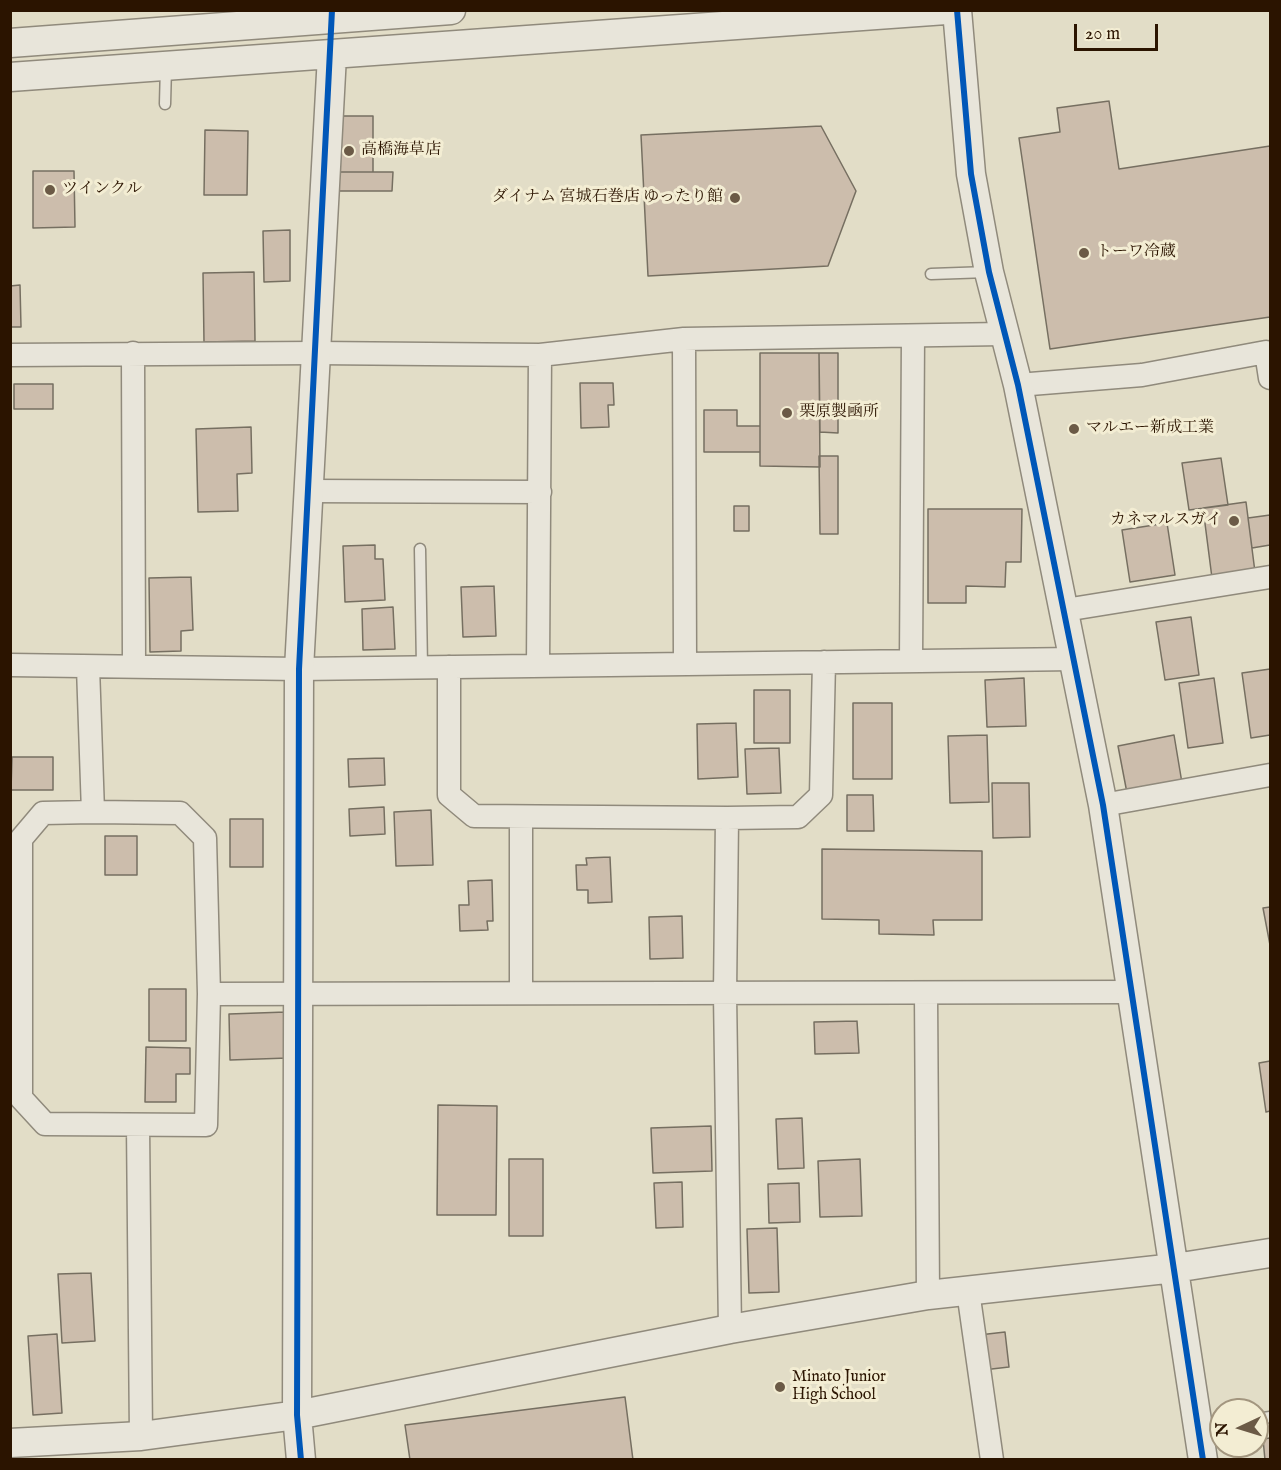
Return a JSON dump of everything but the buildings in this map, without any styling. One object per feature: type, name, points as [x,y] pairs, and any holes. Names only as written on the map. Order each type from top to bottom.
[{"type":"street","points":[[10,44],[332,14],[451,10]]},
{"type":"street","points":[[10,77],[332,55],[654,21],[946,10]]},
{"type":"street","points":[[957,10],[970,174],[1003,334],[1018,385],[1075,659],[1103,805],[1175,1268],[1209,1420]]},
{"type":"street","points":[[301,1460],[297,1415],[299,669],[332,55],[332,14]]},
{"type":"street","points":[[10,355],[316,353],[540,355],[684,339],[1003,334]]},
{"type":"street","points":[[911,661],[913,336]]},
{"type":"street","points":[[684,339],[685,663]]},
{"type":"street","points":[[1018,385],[1142,375],[1266,352],[1270,378]]},
{"type":"street","points":[[133,353],[134,665]]},
{"type":"street","points":[[538,666],[540,355]]},
{"type":"street","points":[[309,491],[540,492]]},
{"type":"street","points":[[1065,610],[1270,577]]},
{"type":"street","points":[[10,665],[299,669],[1075,659]]},
{"type":"street","points":[[449,667],[449,795],[474,816],[727,818],[798,817],[821,795],[824,662]]},
{"type":"street","points":[[88,667],[93,812]]},
{"type":"street","points":[[1103,805],[1270,775]]},
{"type":"street","points":[[43,813],[180,813],[205,838],[208,994],[206,1125],[45,1124],[21,1098],[15,963],[21,838],[43,813]]},
{"type":"street","points":[[521,817],[521,992]]},
{"type":"street","points":[[727,818],[725,994],[730,1329]]},
{"type":"street","points":[[208,994],[1132,992]]},
{"type":"street","points":[[926,994],[928,1295]]},
{"type":"street","points":[[138,1125],[141,1436]]},
{"type":"street","points":[[10,1443],[141,1436],[297,1415],[730,1329],[928,1295],[1175,1268],[1270,1253]]},
{"type":"street","points":[[968,1291],[992,1460]]},
{"type":"street","points":[[1203,1460],[1209,1429]]},
{"type":"lane","points":[[165,104],[166,66]]},
{"type":"lane","points":[[931,274],[989,272]]},
{"type":"lane","points":[[420,549],[422,667]]},
{"type":"cycle path","points":[[301,1460],[297,1415],[299,669],[332,10]]},
{"type":"cycle path","points":[[957,10],[971,174],[989,272],[1018,385],[1103,805],[1203,1460]]},
{"type":"place","name":"高橋海草店","points":[[349,151]]},
{"type":"place","name":"ツインクル","points":[[50,190]]},
{"type":"place","name":"ダイナム 宮城石巻店 ゆったり館","points":[[735,198]]},
{"type":"place","name":"トーワ冷蔵","points":[[1084,253]]},
{"type":"place","name":"栗原製凾所","points":[[787,413]]},
{"type":"place","name":"マルエー新成工業","points":[[1074,429]]},
{"type":"place","name":"カネマルスガイ","points":[[1234,521]]},
{"type":"place","name":"Minato Junior High School","points":[[780,1387]]}]
